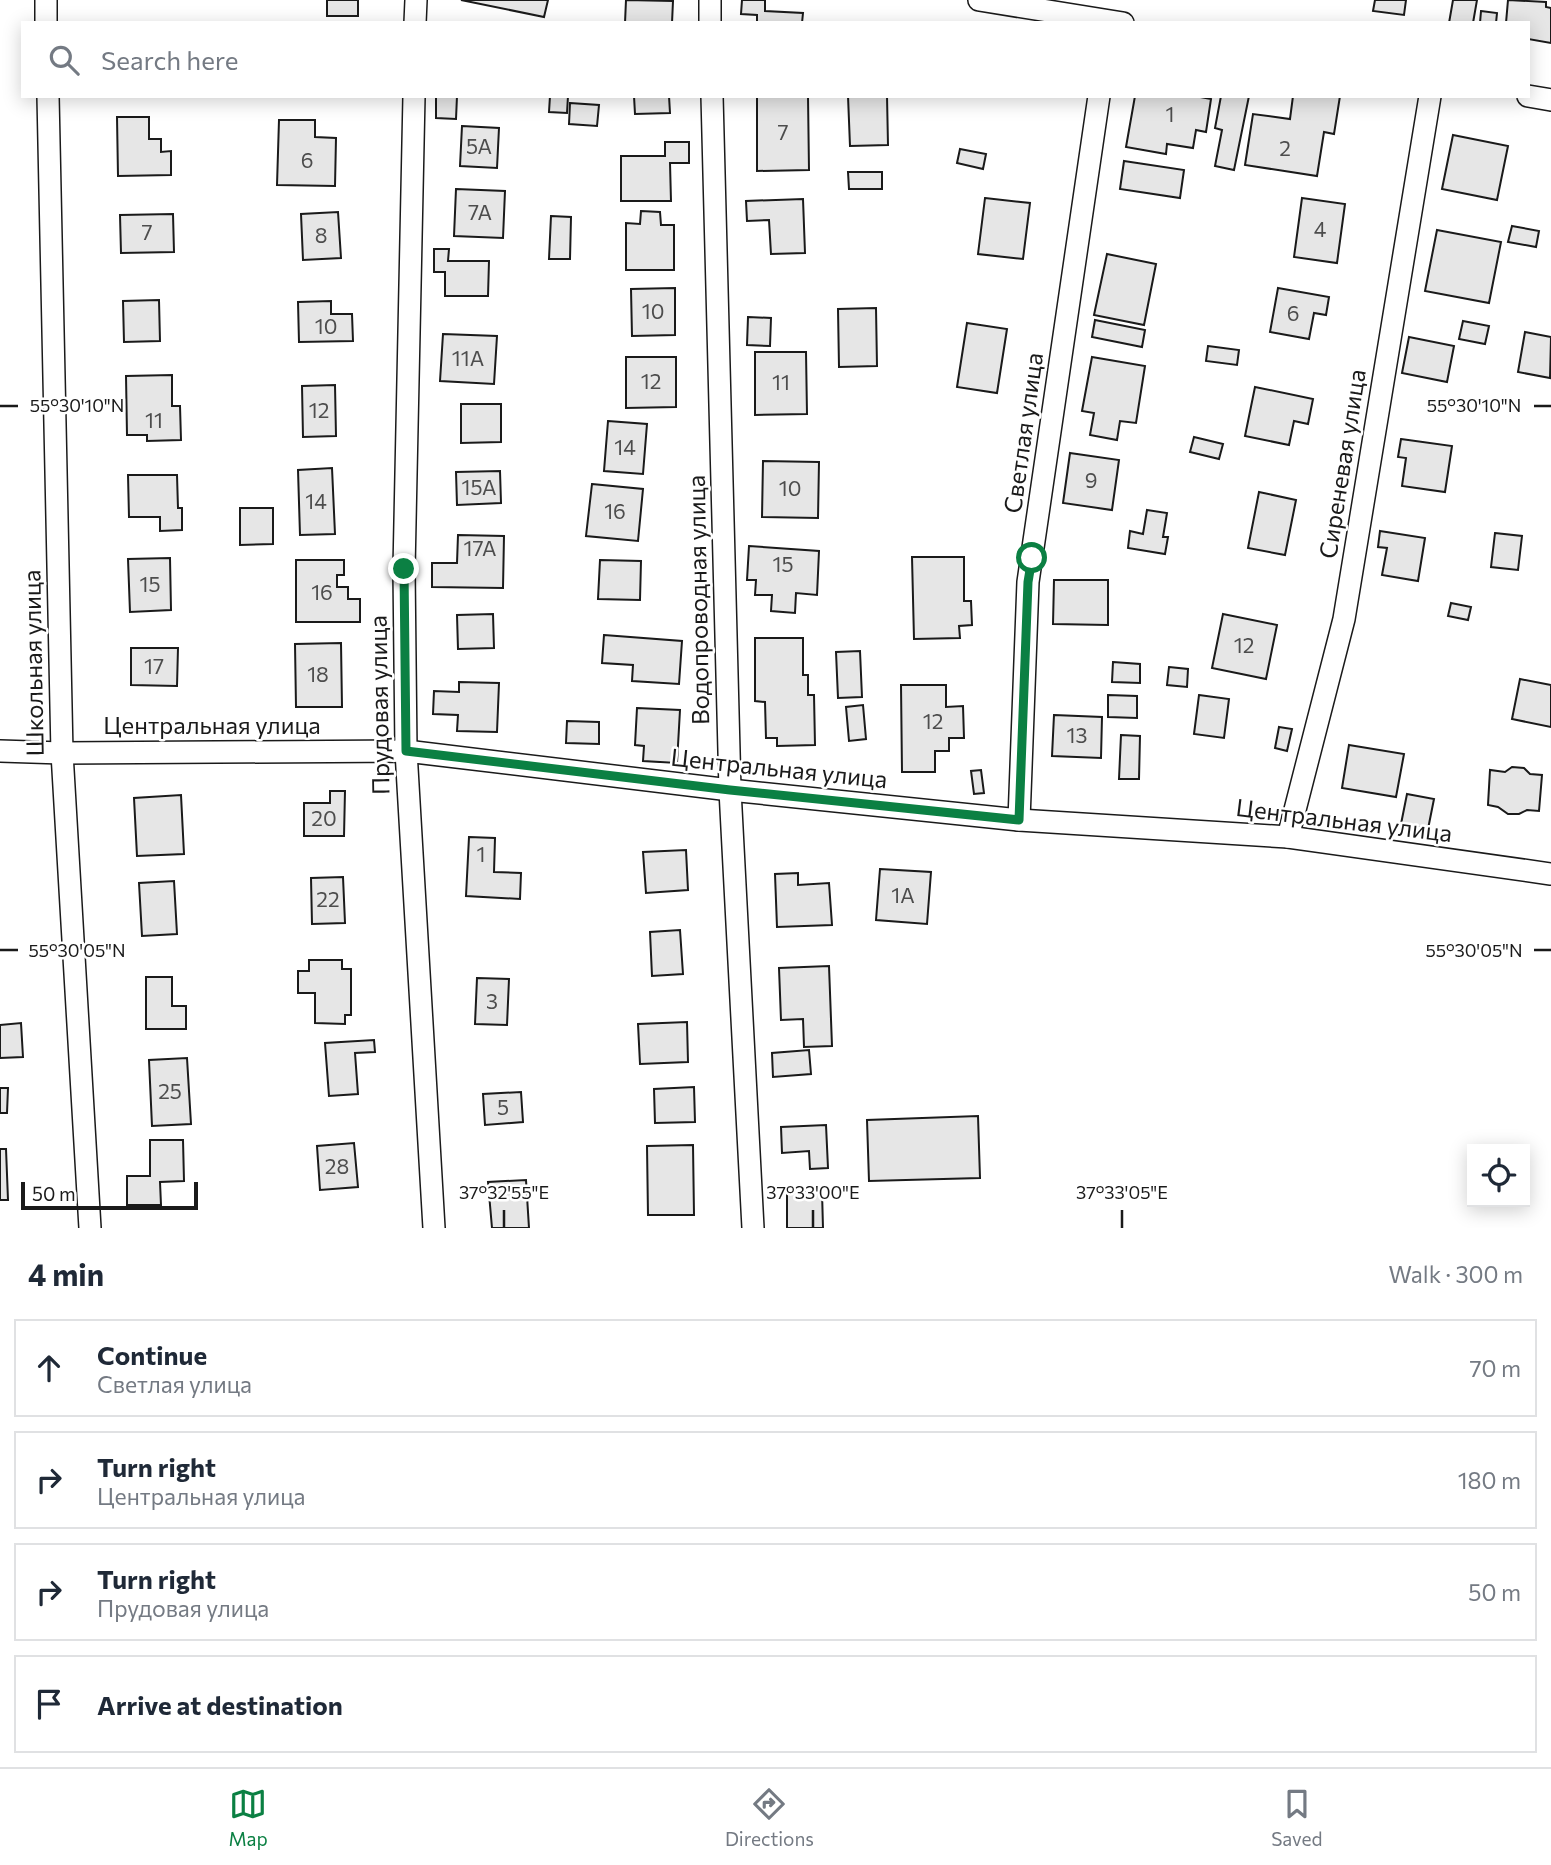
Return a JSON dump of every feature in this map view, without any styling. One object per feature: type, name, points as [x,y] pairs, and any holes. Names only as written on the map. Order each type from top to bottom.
[{"type":"street","points":[[46,0],[46,21]]},
{"type":"street","points":[[415,21],[416,0]]},
{"type":"street","points":[[710,0],[710,21]]},
{"type":"street","points":[[979,0],[1108,21]]},
{"type":"street","points":[[1530,96],[1551,100]]},
{"type":"street","name":"Школьная улица","points":[[48,98],[62,753],[90,1228]]},
{"type":"street","name":"Прудовая улица","points":[[414,98],[404,569],[406,751],[434,1228]]},
{"type":"street","name":"Водопроводная улица","points":[[712,98],[730,790],[753,1228]]},
{"type":"street","name":"Светлая улица","points":[[1019,820],[1028,582],[1099,98]]},
{"type":"street","name":"Сиреневая улица","points":[[1287,837],[1344,619],[1430,98]]},
{"type":"street","name":"Центральная улица","points":[[0,751],[406,751],[730,790],[1019,820],[1287,837],[1551,874]]},
{"type":"building","points":[[327,0],[358,0],[358,16],[327,16]]},
{"type":"building","points":[[461,0],[548,0],[544,17]]},
{"type":"building","points":[[626,0],[673,1],[672,21],[625,21]]},
{"type":"building","points":[[742,0],[765,0],[765,11],[803,13],[802,21],[757,21],[757,15],[741,14]]},
{"type":"building","points":[[1375,0],[1406,0],[1404,15],[1373,11]]},
{"type":"building","points":[[1453,0],[1477,0],[1473,21],[1449,21]]},
{"type":"building","points":[[1508,0],[1546,2],[1546,7],[1551,8],[1551,43],[1530,39],[1530,21],[1506,21]]},
{"type":"building","points":[[1481,11],[1497,13],[1496,21],[1480,21]]},
{"type":"building","points":[[436,98],[457,98],[456,119],[436,118]]},
{"type":"building","points":[[550,98],[568,98],[567,113],[549,112]]},
{"type":"building","points":[[634,98],[669,98],[670,113],[635,114]]},
{"type":"building","points":[[757,98],[808,98],[809,170],[757,171]]},
{"type":"building","points":[[848,98],[887,98],[888,145],[850,146]]},
{"type":"building","points":[[1135,98],[1211,99],[1206,132],[1196,130],[1193,148],[1167,144],[1166,154],[1126,147]]},
{"type":"building","points":[[1221,98],[1249,98],[1234,170],[1215,166],[1222,130],[1215,128]]},
{"type":"building","points":[[1293,98],[1340,98],[1334,134],[1324,132],[1317,176],[1245,165],[1253,114],[1290,119]]},
{"type":"building","points":[[570,103],[599,105],[597,126],[569,124]]},
{"type":"building","points":[[117,117],[149,117],[149,139],[161,139],[161,152],[171,151],[171,175],[118,176]]},
{"type":"building","points":[[279,120],[315,120],[315,137],[336,138],[335,186],[277,185]]},
{"type":"building","points":[[462,126],[499,128],[497,168],[460,166]]},
{"type":"building","points":[[1453,135],[1508,146],[1497,200],[1442,189]]},
{"type":"building","points":[[665,142],[689,142],[689,163],[670,163],[671,201],[621,201],[621,156],[665,156]]},
{"type":"building","points":[[960,149],[986,154],[983,169],[957,163]]},
{"type":"building","points":[[1124,161],[1184,170],[1180,198],[1120,189]]},
{"type":"building","points":[[848,172],[882,172],[882,189],[849,189]]},
{"type":"building","points":[[456,189],[505,191],[503,238],[454,236]]},
{"type":"building","points":[[985,198],[1030,203],[1023,259],[978,254]]},
{"type":"building","points":[[1302,198],[1345,204],[1337,263],[1294,257]]},
{"type":"building","points":[[803,199],[805,253],[771,254],[769,220],[747,221],[746,201]]},
{"type":"building","points":[[641,211],[660,212],[661,225],[674,225],[674,270],[626,270],[626,223],[640,224]]},
{"type":"building","points":[[338,212],[341,258],[303,260],[301,214]]},
{"type":"building","points":[[173,214],[174,252],[121,253],[120,215]]},
{"type":"building","points":[[551,216],[571,217],[570,259],[549,259]]},
{"type":"building","points":[[1512,226],[1539,231],[1536,247],[1508,242]]},
{"type":"building","points":[[1437,230],[1501,242],[1489,303],[1425,291]]},
{"type":"building","points":[[434,249],[449,249],[448,261],[489,261],[488,296],[445,296],[445,272],[434,272]]},
{"type":"building","points":[[1107,254],[1156,264],[1144,325],[1094,315]]},
{"type":"building","points":[[675,288],[675,335],[632,336],[631,289]]},
{"type":"building","points":[[1278,288],[1329,297],[1326,315],[1314,313],[1309,339],[1270,332]]},
{"type":"building","points":[[159,300],[160,341],[124,342],[123,301]]},
{"type":"building","points":[[331,301],[331,314],[352,314],[353,341],[299,342],[298,302]]},
{"type":"building","points":[[876,308],[877,366],[839,367],[838,309]]},
{"type":"building","points":[[748,317],[771,318],[770,346],[747,345]]},
{"type":"building","points":[[1095,320],[1145,330],[1142,347],[1092,337]]},
{"type":"building","points":[[1463,321],[1489,326],[1485,344],[1459,339]]},
{"type":"building","points":[[967,323],[1007,329],[997,393],[957,387]]},
{"type":"building","points":[[1525,332],[1551,337],[1550,378],[1518,372]]},
{"type":"building","points":[[443,334],[497,336],[494,384],[440,381]]},
{"type":"building","points":[[1409,337],[1454,346],[1447,382],[1402,373]]},
{"type":"building","points":[[1208,346],[1239,350],[1237,365],[1206,361]]},
{"type":"building","points":[[755,352],[806,352],[807,414],[755,415]]},
{"type":"building","points":[[626,357],[676,357],[676,407],[626,408]]},
{"type":"building","points":[[1092,357],[1145,366],[1136,423],[1120,421],[1117,440],[1090,435],[1094,413],[1082,411]]},
{"type":"building","points":[[172,375],[172,406],[180,406],[181,440],[147,441],[147,435],[127,435],[126,376]]},
{"type":"building","points":[[335,385],[336,436],[303,437],[302,386]]},
{"type":"building","points":[[1255,387],[1313,399],[1308,424],[1294,421],[1289,445],[1245,436]]},
{"type":"building","points":[[461,404],[501,404],[501,442],[461,443]]},
{"type":"building","points":[[608,421],[647,424],[643,474],[604,471]]},
{"type":"building","points":[[1194,437],[1223,444],[1219,459],[1190,452]]},
{"type":"building","points":[[1401,439],[1452,446],[1445,492],[1402,486],[1406,458],[1398,457]]},
{"type":"building","points":[[1070,453],[1119,460],[1112,510],[1063,503]]},
{"type":"building","points":[[763,461],[819,462],[818,518],[762,517]]},
{"type":"building","points":[[332,468],[335,534],[300,535],[298,470]]},
{"type":"building","points":[[500,471],[501,503],[457,505],[456,472]]},
{"type":"building","points":[[128,475],[177,475],[182,530],[160,531],[160,517],[129,517]]},
{"type":"building","points":[[592,484],[643,489],[638,541],[586,536]]},
{"type":"building","points":[[1259,492],[1296,500],[1285,555],[1248,548]]},
{"type":"building","points":[[240,508],[273,508],[273,544],[240,545]]},
{"type":"building","points":[[1147,510],[1167,513],[1163,537],[1168,537],[1165,554],[1128,548],[1130,531],[1143,534]]},
{"type":"building","points":[[1380,531],[1425,538],[1418,581],[1382,575],[1387,548],[1378,547]]},
{"type":"building","points":[[1495,533],[1522,536],[1518,570],[1491,567]]},
{"type":"building","points":[[458,535],[504,536],[503,588],[432,587],[432,563],[457,563]]},
{"type":"building","points":[[749,546],[819,551],[817,595],[796,593],[795,613],[771,611],[772,595],[755,595],[756,580],[747,580]]},
{"type":"building","points":[[912,557],[964,557],[964,601],[971,601],[972,625],[959,626],[960,638],[914,639]]},
{"type":"building","points":[[170,558],[171,610],[130,612],[128,559]]},
{"type":"building","points":[[296,560],[344,560],[344,575],[337,575],[337,587],[348,587],[348,599],[360,599],[360,622],[296,622]]},
{"type":"building","points":[[600,560],[641,561],[640,600],[598,599]]},
{"type":"building","points":[[1054,580],[1108,580],[1108,625],[1053,624]]},
{"type":"building","points":[[1451,603],[1471,607],[1468,620],[1448,616]]},
{"type":"building","points":[[493,614],[494,648],[458,649],[457,615]]},
{"type":"building","points":[[1223,614],[1277,625],[1266,679],[1212,668]]},
{"type":"building","points":[[604,635],[682,641],[679,684],[632,681],[633,665],[602,663]]},
{"type":"building","points":[[755,638],[803,638],[803,675],[808,675],[808,695],[814,695],[815,745],[777,746],[777,738],[766,738],[765,702],[755,701]]},
{"type":"building","points":[[341,643],[342,707],[296,707],[295,644]]},
{"type":"building","points":[[131,648],[178,648],[177,686],[131,685]]},
{"type":"building","points":[[860,651],[862,697],[838,698],[836,652]]},
{"type":"building","points":[[1113,662],[1140,664],[1140,683],[1112,682]]},
{"type":"building","points":[[1169,667],[1188,669],[1187,687],[1167,685]]},
{"type":"building","points":[[1520,679],[1551,685],[1551,727],[1512,719]]},
{"type":"building","points":[[459,682],[499,683],[497,732],[457,731],[458,715],[433,714],[434,691],[459,692]]},
{"type":"building","points":[[901,685],[946,685],[946,707],[963,706],[964,738],[949,738],[949,751],[935,751],[935,772],[902,772]]},
{"type":"building","points":[[1108,695],[1137,696],[1137,718],[1108,717]]},
{"type":"building","points":[[1199,695],[1229,699],[1224,738],[1194,734]]},
{"type":"building","points":[[863,705],[866,739],[849,741],[846,707]]},
{"type":"building","points":[[637,708],[680,710],[677,763],[643,761],[644,746],[635,745]]},
{"type":"building","points":[[1054,715],[1102,717],[1101,758],[1052,756]]},
{"type":"building","points":[[567,721],[599,722],[599,744],[566,743]]},
{"type":"building","points":[[1279,727],[1292,729],[1287,751],[1275,748]]},
{"type":"building","points":[[1121,735],[1140,736],[1139,779],[1119,779]]},
{"type":"building","points":[[1349,745],[1404,754],[1396,797],[1342,788]]},
{"type":"building","points":[[1512,767],[1524,768],[1530,774],[1542,775],[1539,811],[1527,810],[1519,814],[1508,814],[1498,807],[1488,805],[1490,770],[1505,772]]},
{"type":"building","points":[[981,770],[984,793],[974,794],[971,771]]},
{"type":"building","points":[[330,791],[345,791],[344,836],[304,836],[304,803],[330,803]]},
{"type":"building","points":[[1407,794],[1434,799],[1428,829],[1401,824]]},
{"type":"building","points":[[181,795],[184,854],[137,856],[134,798]]},
{"type":"building","points":[[469,837],[495,838],[494,872],[521,873],[520,899],[466,896]]},
{"type":"building","points":[[686,850],[688,890],[646,893],[643,852]]},
{"type":"building","points":[[880,869],[931,872],[927,924],[876,920]]},
{"type":"building","points":[[798,873],[798,885],[829,883],[832,925],[777,927],[775,874]]},
{"type":"building","points":[[343,877],[345,923],[312,924],[311,878]]},
{"type":"building","points":[[174,881],[177,934],[142,936],[139,883]]},
{"type":"building","points":[[680,930],[683,974],[652,976],[650,932]]},
{"type":"building","points":[[309,960],[342,960],[342,969],[351,969],[351,1015],[345,1015],[345,1024],[315,1023],[315,993],[298,993],[298,971],[309,971]]},
{"type":"building","points":[[829,966],[832,1046],[804,1047],[803,1019],[781,1020],[779,968]]},
{"type":"building","points":[[146,977],[172,977],[172,1006],[186,1006],[186,1029],[146,1029]]},
{"type":"building","points":[[477,978],[509,979],[507,1025],[475,1024]]},
{"type":"building","points":[[687,1022],[688,1062],[640,1064],[638,1024]]},
{"type":"building","points":[[21,1023],[23,1057],[0,1058],[0,1025]]},
{"type":"building","points":[[374,1040],[375,1052],[355,1053],[358,1094],[329,1096],[325,1043]]},
{"type":"building","points":[[809,1050],[811,1074],[773,1077],[772,1053]]},
{"type":"building","points":[[187,1058],[191,1124],[152,1126],[149,1060]]},
{"type":"building","points":[[694,1087],[695,1122],[655,1123],[654,1089]]},
{"type":"building","points":[[0,1088],[8,1088],[7,1113],[0,1113]]},
{"type":"building","points":[[521,1092],[523,1122],[485,1125],[483,1094]]},
{"type":"building","points":[[978,1116],[980,1178],[869,1181],[867,1120]]},
{"type":"building","points":[[826,1125],[828,1168],[810,1169],[809,1151],[782,1153],[781,1127]]},
{"type":"building","points":[[150,1140],[183,1140],[184,1181],[160,1182],[161,1205],[127,1205],[127,1176],[150,1176]]},
{"type":"building","points":[[354,1143],[358,1187],[320,1190],[317,1146]]},
{"type":"building","points":[[693,1145],[694,1215],[648,1215],[647,1146]]},
{"type":"building","points":[[0,1149],[6,1149],[8,1200],[0,1200]]},
{"type":"building","points":[[526,1180],[529,1228],[492,1228],[488,1182]]},
{"type":"building","points":[[787,1191],[822,1191],[823,1228],[787,1228]]},
{"type":"route","points":[[404,569],[406,751],[730,790],[1019,820],[1028,582],[1032,558]]}]
